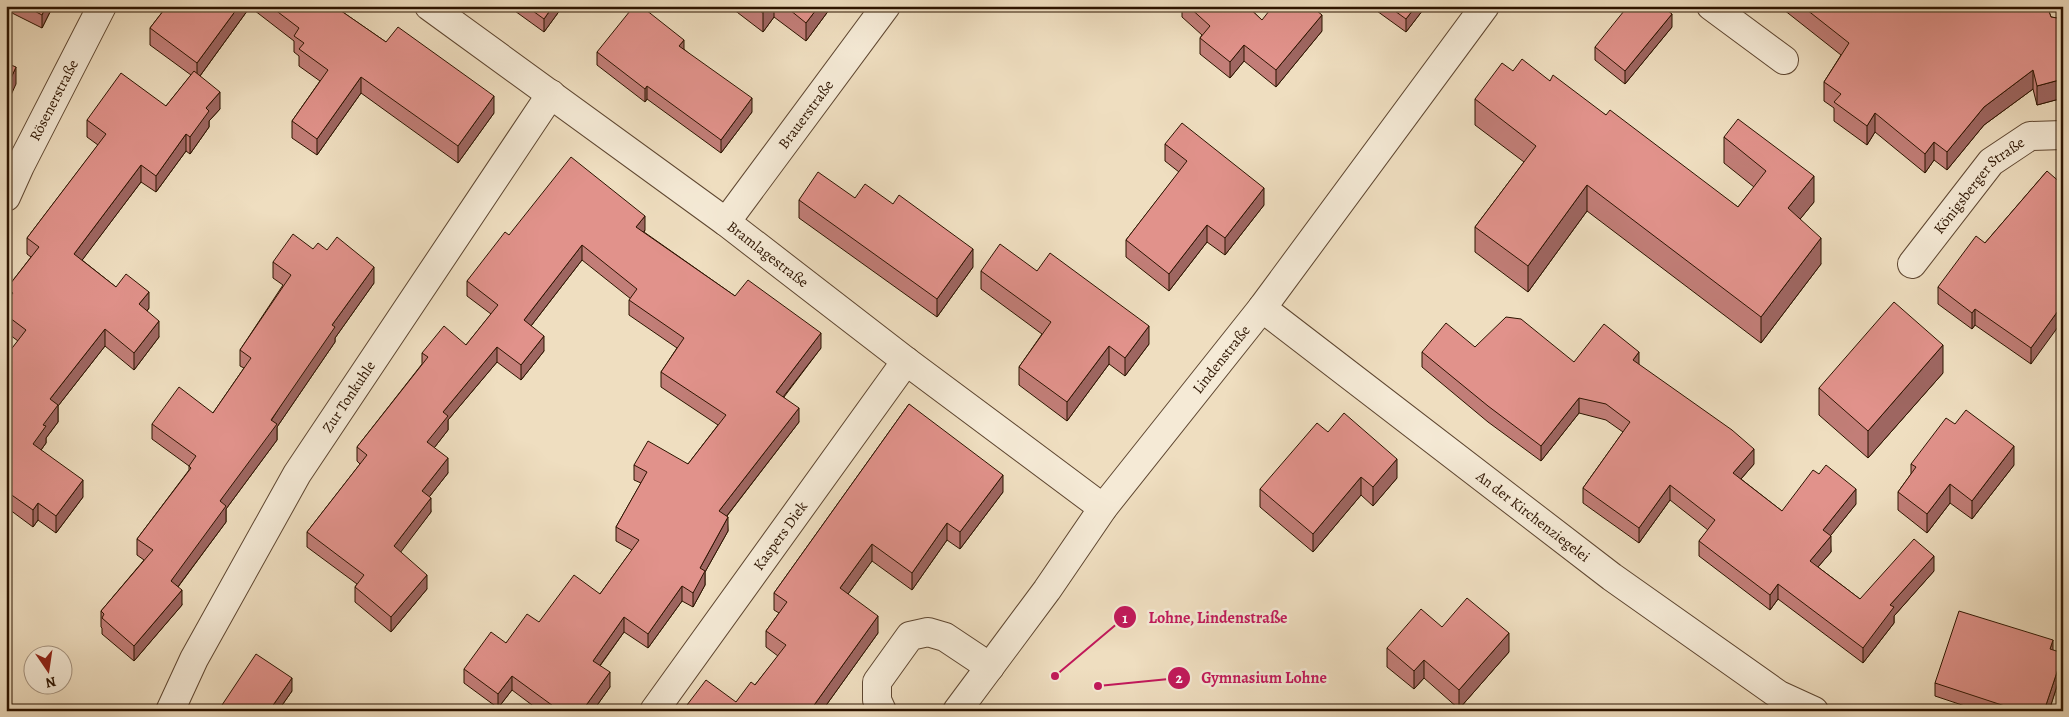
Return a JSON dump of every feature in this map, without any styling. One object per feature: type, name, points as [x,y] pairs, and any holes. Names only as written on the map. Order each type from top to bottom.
[{"type":"street","name":"Rösenerstraße","points":[[6,197],[102,6]]},
{"type":"street","name":"Bramlagestraße","points":[[429,6],[726,222],[1103,508]]},
{"type":"street","name":"Brauerstraße","points":[[726,222],[886,6]]},
{"type":"street","name":"Lindenstraße","points":[[957,711],[1047,590],[1103,508],[1262,308],[1485,6]]},
{"type":"street","points":[[1712,6],[1784,60]]},
{"type":"street","name":"Zur Tonkuhle","points":[[170,711],[194,659],[298,474],[551,94]]},
{"type":"street","name":"Königsberger Straße","points":[[1912,264],[1991,162],[2030,136],[2063,135]]},
{"type":"street","name":"An der Kirchenziegelei","points":[[1262,308],[1620,582],[1778,695],[1814,711]]},
{"type":"street","name":"Kaspers Diek","points":[[654,711],[906,360]]},
{"type":"street","points":[[882,711],[877,700],[877,682],[910,636],[928,632],[944,637],[990,667]]},
{"type":"building","points":[[25,6],[46,6],[42,15]]},
{"type":"building","points":[[167,6],[239,6],[197,63],[150,28]]},
{"type":"building","points":[[270,6],[334,6],[386,42],[398,27],[494,96],[458,146],[361,77],[317,139],[292,121],[328,70],[299,49],[304,43],[294,36],[299,28]]},
{"type":"building","points":[[526,6],[553,6],[544,19]]},
{"type":"building","points":[[634,6],[641,6],[684,40],[679,46],[752,98],[721,140],[647,86],[645,89],[597,52]]},
{"type":"building","points":[[753,6],[768,6],[763,13]]},
{"type":"building","points":[[785,6],[819,6],[806,23]]},
{"type":"building","points":[[1188,6],[1247,6],[1262,20],[1273,6],[1311,6],[1322,15],[1276,70],[1244,45],[1230,62],[1200,38],[1210,26]]},
{"type":"building","points":[[1388,6],[1416,6],[1406,19]]},
{"type":"building","points":[[1628,6],[1636,10],[1639,6],[1662,6],[1672,14],[1625,71],[1595,47]]},
{"type":"building","points":[[1802,6],[2047,6],[2051,17],[2063,19],[2063,79],[2037,86],[2033,70],[1984,107],[1947,152],[1934,142],[1925,154],[1875,113],[1867,126],[1834,102],[1841,94],[1824,82],[1849,43]]},
{"type":"building","points":[[1522,59],[1550,81],[1553,75],[1606,115],[1610,110],[1738,207],[1766,171],[1724,137],[1738,119],[1814,176],[1788,208],[1821,238],[1761,317],[1587,185],[1528,266],[1475,227],[1536,146],[1475,99],[1502,63],[1513,71]]},
{"type":"building","points":[[6,63],[16,67],[6,89]]},
{"type":"building","points":[[194,71],[220,92],[206,108],[209,111],[190,137],[186,134],[156,176],[141,165],[74,254],[116,287],[126,274],[149,292],[139,304],[159,321],[134,353],[105,329],[50,399],[58,405],[43,425],[46,426],[33,444],[83,480],[56,516],[38,503],[33,510],[6,491],[6,356],[26,330],[6,315],[6,301],[13,293],[7,288],[39,247],[27,238],[106,134],[87,120],[121,73],[166,106]]},
{"type":"building","points":[[1182,123],[1264,188],[1225,238],[1207,225],[1169,274],[1126,240],[1187,161],[1165,144]]},
{"type":"building","points":[[571,157],[645,216],[636,227],[735,296],[748,280],[821,333],[776,392],[799,408],[719,511],[728,517],[700,568],[705,571],[693,593],[682,586],[648,634],[624,617],[593,661],[610,672],[582,711],[560,711],[512,676],[498,694],[464,669],[491,632],[506,643],[527,614],[539,622],[574,575],[600,594],[639,540],[616,527],[647,472],[634,465],[648,441],[688,464],[726,415],[661,372],[684,338],[629,300],[637,289],[582,245],[524,320],[544,336],[521,365],[497,347],[443,412],[448,416],[427,442],[448,458],[422,491],[431,498],[394,546],[427,575],[391,617],[355,587],[364,575],[307,532],[367,455],[357,447],[428,357],[422,353],[444,326],[466,345],[498,305],[467,281],[505,232],[509,235]]},
{"type":"building","points":[[2047,171],[2063,185],[2063,304],[2031,348],[1975,309],[1972,313],[1938,287],[1976,236],[1985,243]]},
{"type":"building","points":[[818,172],[855,198],[865,184],[893,204],[899,195],[973,249],[937,299],[799,200]]},
{"type":"building","points":[[293,234],[313,249],[318,243],[327,250],[337,237],[374,267],[332,325],[335,327],[271,420],[277,424],[220,501],[226,506],[171,581],[182,590],[134,646],[102,618],[104,614],[101,611],[153,550],[137,539],[191,468],[189,466],[196,456],[152,424],[179,387],[213,413],[251,358],[240,350],[291,275],[273,262]]},
{"type":"building","points":[[1000,244],[1037,271],[1050,253],[1149,326],[1125,358],[1109,346],[1067,402],[1019,367],[1051,322],[981,271]]},
{"type":"building","points":[[1894,302],[1943,345],[1868,431],[1819,388]]},
{"type":"building","points":[[1506,317],[1521,319],[1574,362],[1604,324],[1639,352],[1633,360],[1732,430],[1754,449],[1733,473],[1782,511],[1813,470],[1819,474],[1826,465],[1856,489],[1823,530],[1831,536],[1810,561],[1860,599],[1914,539],[1934,556],[1890,605],[1894,607],[1863,648],[1778,584],[1770,595],[1699,541],[1715,520],[1670,485],[1639,528],[1583,488],[1630,422],[1606,404],[1579,398],[1541,446],[1422,352],[1446,323],[1475,347]]},
{"type":"building","points":[[909,404],[1003,475],[960,532],[947,523],[912,573],[872,544],[840,588],[878,616],[812,708],[815,711],[695,711],[687,705],[706,680],[736,702],[751,682],[755,685],[786,645],[766,631],[787,602],[774,593]]},
{"type":"building","points":[[1966,410],[2014,446],[1972,501],[1950,484],[1927,514],[1898,492],[1916,467],[1911,464],[1946,418],[1955,424]]},
{"type":"building","points":[[1344,413],[1397,459],[1373,487],[1361,477],[1313,534],[1260,489],[1317,423],[1328,432]]},
{"type":"building","points":[[2063,549],[2063,562],[2059,561]]},
{"type":"building","points":[[1467,598],[1509,633],[1459,690],[1424,660],[1414,671],[1387,648],[1421,609],[1442,627]]},
{"type":"building","points":[[1959,611],[2053,640],[2050,649],[2063,654],[2044,711],[2020,711],[1935,683]]},
{"type":"building","points":[[256,654],[292,678],[269,711],[230,711],[222,705]]},
{"type":"place","name":"Lohne, Lindenstraße","points":[[1055,676]]},
{"type":"place","name":"Gymnasium Lohne","points":[[1098,686]]}]
